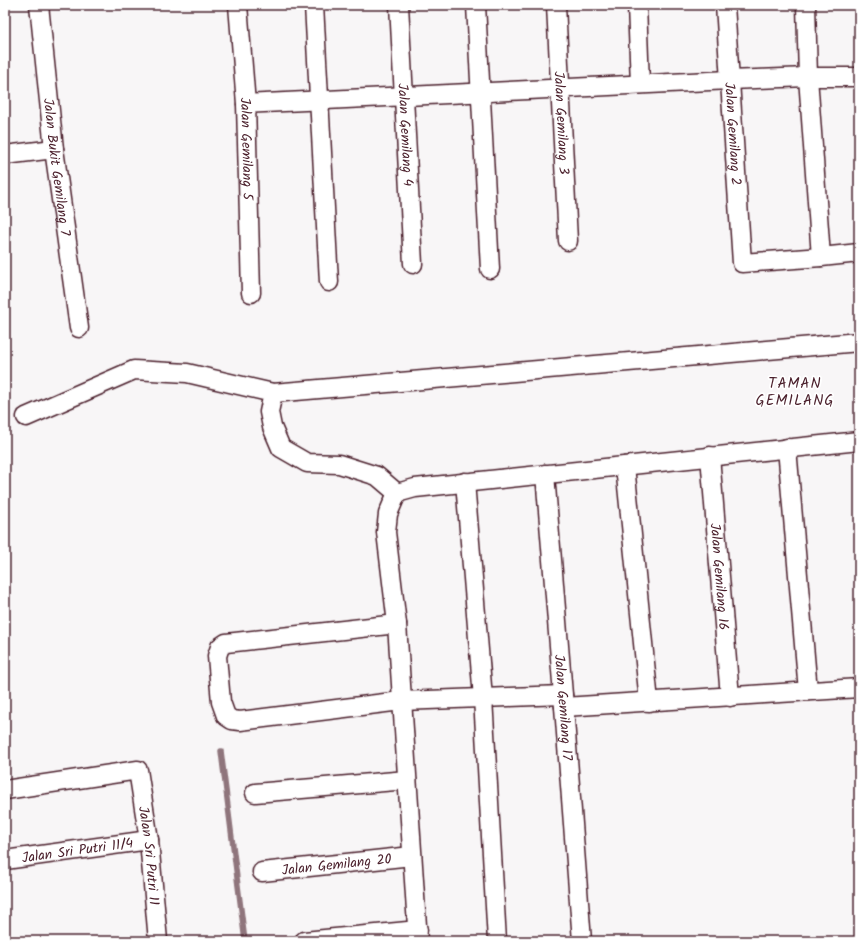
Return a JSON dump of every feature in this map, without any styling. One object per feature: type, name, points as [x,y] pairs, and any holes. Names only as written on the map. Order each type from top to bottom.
[{"type":"street","name":"Jalan Bukit Gemilang 7","points":[[39,5],[54,149],[79,328]]},
{"type":"street","name":"Jalan Gemilang 5","points":[[238,5],[246,104],[251,292]]},
{"type":"street","points":[[314,5],[329,282]]},
{"type":"street","name":"Jalan Gemilang 4","points":[[399,5],[413,264]]},
{"type":"street","points":[[476,5],[490,269]]},
{"type":"street","name":"Jalan Gemilang 3","points":[[556,5],[568,241]]},
{"type":"street","points":[[637,5],[640,84]]},
{"type":"street","name":"Jalan Gemilang 2","points":[[725,5],[742,263],[821,257]]},
{"type":"street","points":[[806,5],[808,77],[821,257],[859,253]]},
{"type":"street","points":[[246,104],[730,80],[859,77]]},
{"type":"street","points":[[5,155],[54,149]]},
{"type":"street","points":[[26,417],[134,370],[187,373],[273,393],[859,342]]},
{"type":"street","points":[[273,393],[269,412],[272,427],[281,448],[307,463],[339,464],[377,476],[397,493]]},
{"type":"street","points":[[397,493],[415,488],[465,482],[859,441]]},
{"type":"street","points":[[787,448],[808,692]]},
{"type":"street","name":"Jalan Gemilang 16","points":[[710,456],[730,696]]},
{"type":"street","points":[[625,466],[649,702]]},
{"type":"street","name":"Jalan Gemilang 17","points":[[545,474],[582,941]]},
{"type":"street","points":[[465,482],[483,698],[497,941]]},
{"type":"street","points":[[304,941],[418,936],[406,780],[397,624],[386,532],[388,514],[397,493]]},
{"type":"street","points":[[397,624],[226,643],[220,647],[217,656],[222,706],[226,716],[232,720],[240,720],[401,701],[483,698],[649,702],[859,688]]},
{"type":"street","name":"Jalan Sri Putri 11","points":[[5,790],[138,770],[149,840],[158,941]]},
{"type":"street","points":[[255,793],[406,780]]},
{"type":"street","name":"Jalan Sri Putri 11/4","points":[[5,860],[149,840]]},
{"type":"street","name":"Jalan Gemilang 20","points":[[262,872],[412,856]]},
{"type":"waterway","points":[[221,751],[245,941]]},
{"type":"district","name":"TAMAN GEMILANG","points":[[795,392]]}]
